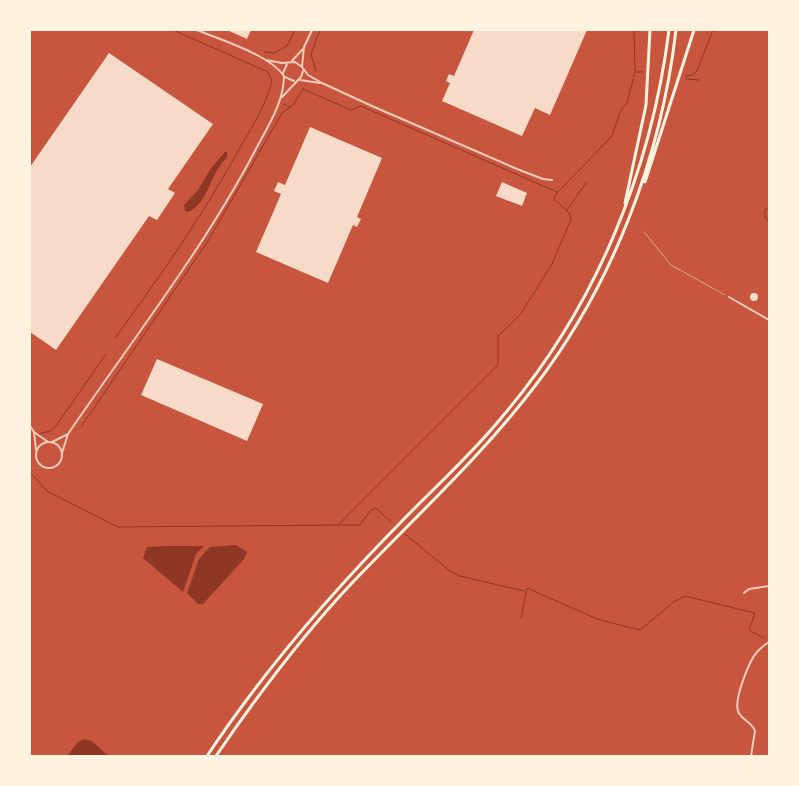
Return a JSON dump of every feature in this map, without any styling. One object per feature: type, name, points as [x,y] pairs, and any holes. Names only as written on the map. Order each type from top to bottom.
[{"type":"highway","points":[[623,213],[646,105],[650,30]]},
{"type":"highway","points":[[207,756],[255,691],[316,614],[404,518],[468,456],[531,380],[584,297],[606,255],[636,179],[656,107],[669,30]]},
{"type":"highway","points":[[639,194],[663,108],[676,30]]},
{"type":"highway","points":[[216,756],[254,702],[321,618],[410,522],[475,460],[536,385],[591,299],[612,256],[648,175],[694,30]]},
{"type":"street","points":[[197,30],[264,60],[290,81],[322,83]]},
{"type":"street","points":[[280,99],[284,68],[304,47],[312,30]]},
{"type":"street","points":[[34,432],[36,460],[47,468],[58,464],[68,434],[108,375],[158,308],[243,175],[280,99],[302,75],[304,47]]},
{"type":"street","points":[[264,60],[297,63],[322,83],[517,169],[543,179],[552,180]]},
{"type":"street","points":[[729,297],[769,320]]},
{"type":"street","points":[[30,426],[34,432],[48,442]]},
{"type":"street","points":[[36,450],[42,444],[52,442],[68,434]]},
{"type":"street","points":[[52,442],[58,446],[62,454]]},
{"type":"street","points":[[744,593],[749,589],[769,586],[769,566]]},
{"type":"street","points":[[751,756],[756,731],[751,724],[740,716],[737,704],[746,673],[754,655],[769,642]]},
{"type":"path","points":[[644,232],[672,265],[729,297]]},
{"type":"shaded area","points":[[227,152],[227,158],[221,164],[201,202],[188,212],[185,211],[184,205],[198,190],[211,168]]},
{"type":"shaded area","points":[[236,545],[247,552],[244,559],[203,604],[198,604],[187,593],[199,559],[210,547]]},
{"type":"shaded area","points":[[204,546],[196,554],[183,592],[143,558],[147,547]]},
{"type":"shaded area","points":[[84,739],[92,741],[108,756],[67,756],[78,742]]},
{"type":"building","points":[[227,30],[251,30],[247,39]]},
{"type":"building","points":[[474,30],[587,30],[550,115],[535,108],[522,136],[442,101],[450,83],[446,81],[449,74],[454,76]]},
{"type":"building","points":[[109,53],[213,124],[168,189],[175,193],[157,220],[149,216],[56,350],[30,332],[30,167]]},
{"type":"building","points":[[310,127],[382,158],[357,217],[361,219],[357,227],[353,225],[328,283],[256,252],[281,194],[274,191],[278,182],[285,185]]},
{"type":"building","points":[[502,182],[527,193],[522,206],[496,196]]},
{"type":"building","points":[[754,293],[758,297],[754,301],[750,297]]},
{"type":"building","points":[[157,359],[263,404],[247,441],[141,395]]},
{"type":"waterway","points":[[115,338],[209,201],[257,118],[266,100],[272,81],[268,72],[173,30]]},
{"type":"waterway","points":[[264,52],[274,53],[287,46],[295,30]]},
{"type":"waterway","points":[[316,71],[311,54],[320,30]]},
{"type":"waterway","points":[[30,472],[47,491],[118,527],[338,525],[498,365],[498,336],[520,315],[552,264],[571,219],[569,213],[554,199],[555,195],[612,136],[621,110],[627,103],[635,72],[634,30]]},
{"type":"waterway","points":[[686,76],[692,75],[697,71],[713,30]]},
{"type":"waterway","points":[[636,72],[643,72]]},
{"type":"waterway","points":[[686,79],[699,80]]},
{"type":"waterway","points":[[81,427],[208,241],[282,113],[293,105],[303,89],[351,110],[361,106],[557,192]]},
{"type":"waterway","points":[[283,104],[290,107]]},
{"type":"waterway","points":[[567,210],[586,183]]},
{"type":"waterway","points":[[769,207],[765,210],[765,217],[769,222]]},
{"type":"waterway","points":[[39,434],[50,431],[56,426],[106,354]]},
{"type":"waterway","points":[[338,525],[360,525],[371,510],[376,508],[391,522]]},
{"type":"waterway","points":[[405,534],[450,571],[460,576],[524,591]]},
{"type":"waterway","points":[[521,618],[527,588],[597,619],[640,630],[675,601],[685,596],[755,613],[749,630],[764,638]]}]
